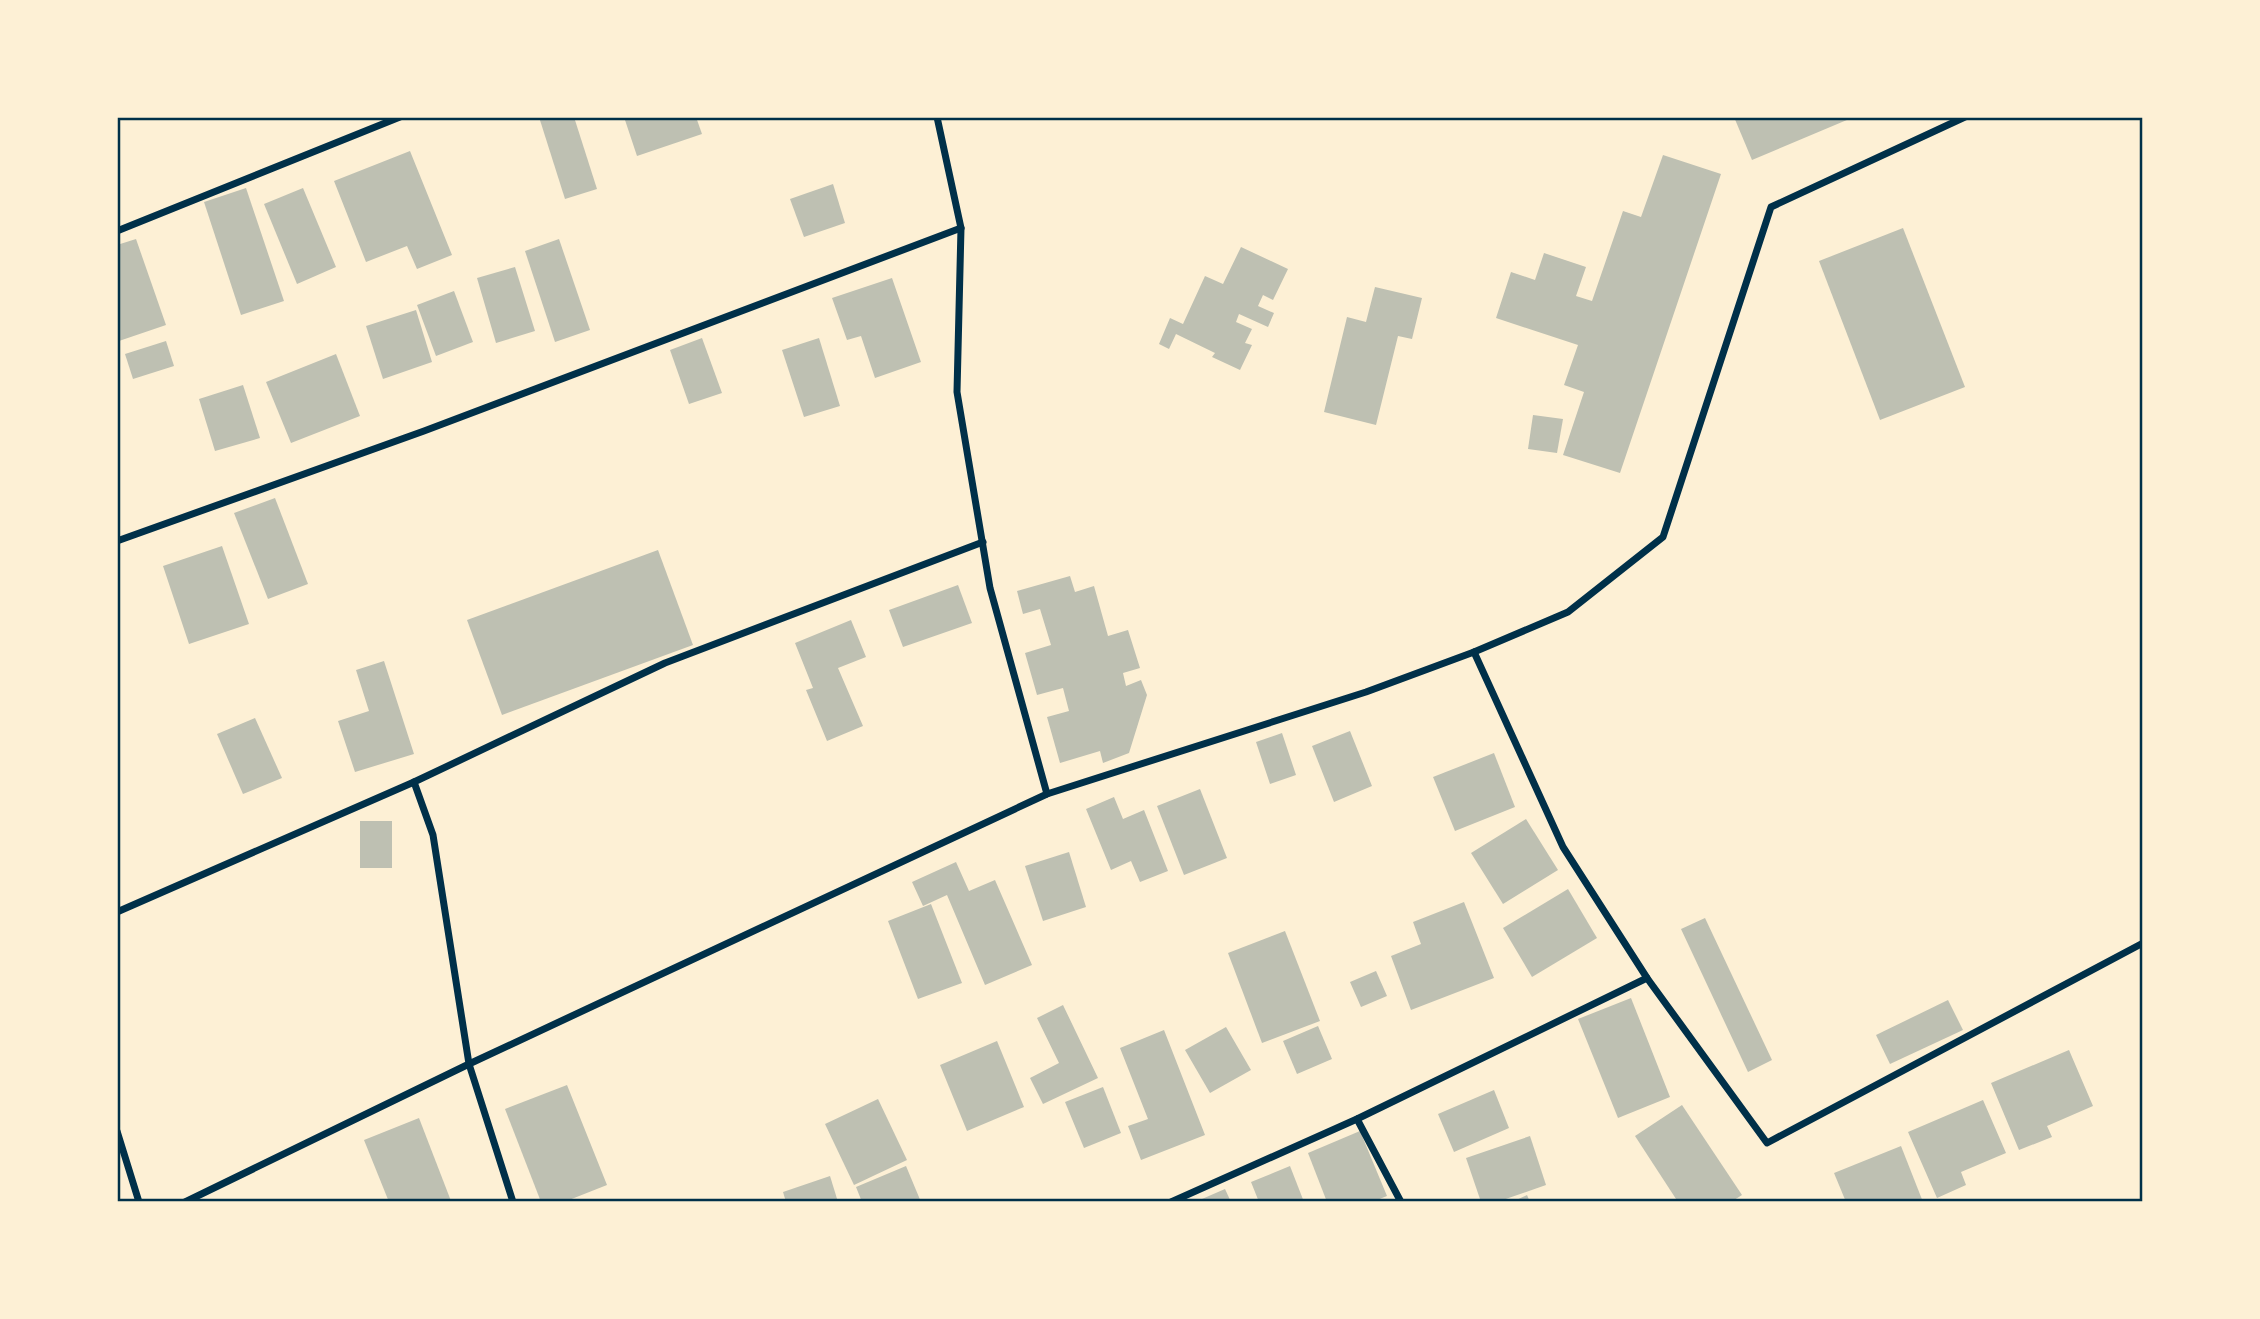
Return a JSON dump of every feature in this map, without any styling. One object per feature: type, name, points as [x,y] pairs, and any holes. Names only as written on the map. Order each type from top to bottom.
[{"type":"street","points":[[117,230],[400,117]]},
{"type":"street","points":[[937,117],[961,228],[957,392],[990,588],[1047,794]]},
{"type":"street","points":[[185,1202],[469,1064],[1047,794],[1366,692],[1474,652],[1567,612],[1663,537],[1771,207],[1965,117]]},
{"type":"street","points":[[117,541],[437,426],[961,228]]},
{"type":"street","points":[[117,912],[414,782],[665,663],[983,542]]},
{"type":"street","points":[[1474,652],[1563,847],[1647,978],[1767,1143],[2143,943]]},
{"type":"street","points":[[414,782],[433,835],[469,1064],[513,1202]]},
{"type":"street","points":[[1171,1202],[1357,1119],[1647,978]]},
{"type":"street","points":[[1357,1119],[1401,1202]]},
{"type":"street","points":[[117,1131],[139,1202]]},
{"type":"building","points":[[539,117],[574,117],[597,189],[565,199]]},
{"type":"building","points":[[624,117],[696,117],[702,134],[637,156]]},
{"type":"building","points":[[1734,117],[1854,117],[1752,160]]},
{"type":"building","points":[[410,151],[452,255],[417,269],[407,246],[366,262],[334,181]]},
{"type":"building","points":[[1663,155],[1721,174],[1620,473],[1563,455],[1584,392],[1564,385],[1578,345],[1496,318],[1511,272],[1535,280],[1544,253],[1586,267],[1576,296],[1592,301],[1623,211],[1641,217]]},
{"type":"building","points":[[833,184],[845,223],[804,237],[790,199]]},
{"type":"building","points":[[246,188],[284,301],[241,315],[204,202]]},
{"type":"building","points":[[303,188],[336,267],[297,284],[264,204]]},
{"type":"building","points":[[1903,228],[1965,387],[1880,420],[1819,261]]},
{"type":"building","points":[[136,239],[166,325],[119,341],[117,245]]},
{"type":"building","points":[[559,239],[590,330],[555,342],[525,251]]},
{"type":"building","points":[[1241,247],[1288,269],[1273,300],[1263,295],[1258,306],[1274,313],[1268,327],[1239,314],[1236,322],[1252,329],[1245,343],[1252,345],[1240,370],[1212,357],[1215,353],[1176,334],[1169,349],[1159,344],[1170,318],[1183,324],[1205,276],[1223,284]]},
{"type":"building","points":[[515,267],[535,331],[496,343],[477,278]]},
{"type":"building","points":[[892,278],[921,362],[875,378],[861,336],[847,340],[832,298]]},
{"type":"building","points":[[1375,287],[1422,298],[1412,339],[1398,336],[1376,425],[1324,412],[1347,317],[1366,322]]},
{"type":"building","points":[[454,291],[473,342],[436,356],[417,305]]},
{"type":"building","points":[[416,310],[432,362],[383,379],[366,326]]},
{"type":"building","points":[[702,338],[722,393],[689,404],[670,350]]},
{"type":"building","points":[[819,338],[840,406],[804,417],[782,350]]},
{"type":"building","points":[[166,341],[174,366],[133,379],[125,354]]},
{"type":"building","points":[[336,354],[360,416],[291,443],[266,382]]},
{"type":"building","points":[[243,385],[260,438],[215,451],[199,399]]},
{"type":"building","points":[[1533,415],[1563,419],[1557,453],[1528,449]]},
{"type":"building","points":[[275,498],[308,584],[268,599],[234,513]]},
{"type":"building","points":[[222,546],[249,624],[189,644],[163,566]]},
{"type":"building","points":[[658,550],[693,645],[502,715],[467,620]]},
{"type":"building","points":[[1070,576],[1075,592],[1094,586],[1108,636],[1128,630],[1140,668],[1123,673],[1126,686],[1141,680],[1147,695],[1129,753],[1103,763],[1100,751],[1060,763],[1047,717],[1069,711],[1063,688],[1037,695],[1025,653],[1051,645],[1040,609],[1023,614],[1017,591]]},
{"type":"building","points":[[958,585],[972,623],[903,647],[889,610]]},
{"type":"building","points":[[851,620],[866,657],[838,668],[863,726],[827,741],[806,690],[813,688],[795,643]]},
{"type":"building","points":[[384,661],[414,754],[355,772],[338,721],[369,711],[356,670]]},
{"type":"building","points":[[255,718],[282,778],[243,794],[217,734]]},
{"type":"building","points":[[1350,731],[1372,786],[1334,802],[1312,746]]},
{"type":"building","points":[[1282,733],[1296,775],[1270,784],[1256,742]]},
{"type":"building","points":[[1494,753],[1515,807],[1455,831],[1433,777]]},
{"type":"building","points":[[1200,789],[1227,858],[1184,875],[1157,806]]},
{"type":"building","points":[[1114,797],[1123,819],[1144,810],[1168,871],[1140,882],[1131,861],[1111,870],[1086,809]]},
{"type":"building","points":[[1526,819],[1558,870],[1503,904],[1471,853]]},
{"type":"building","points":[[360,821],[392,821],[392,868],[360,868]]},
{"type":"building","points":[[1069,852],[1086,907],[1043,921],[1025,866]]},
{"type":"building","points":[[956,862],[969,891],[995,880],[1032,965],[985,985],[947,895],[923,906],[912,882]]},
{"type":"building","points":[[1568,889],[1597,938],[1532,977],[1503,928]]},
{"type":"building","points":[[1464,902],[1494,978],[1411,1010],[1391,956],[1421,944],[1413,922]]},
{"type":"building","points":[[931,904],[962,983],[918,999],[888,921]]},
{"type":"building","points":[[1705,918],[1772,1060],[1748,1072],[1681,929]]},
{"type":"building","points":[[1285,931],[1320,1021],[1262,1043],[1228,953]]},
{"type":"building","points":[[1376,971],[1387,996],[1361,1007],[1350,982]]},
{"type":"building","points":[[1631,998],[1670,1097],[1618,1118],[1578,1019]]},
{"type":"building","points":[[1948,1000],[1963,1030],[1890,1064],[1876,1035]]},
{"type":"building","points":[[1063,1005],[1098,1078],[1043,1104],[1030,1078],[1059,1063],[1037,1018]]},
{"type":"building","points":[[1318,1026],[1332,1059],[1297,1074],[1283,1041]]},
{"type":"building","points":[[1226,1027],[1251,1070],[1210,1093],[1185,1050]]},
{"type":"building","points":[[1164,1030],[1205,1135],[1141,1160],[1128,1126],[1148,1119],[1120,1048]]},
{"type":"building","points":[[997,1041],[1024,1107],[967,1131],[940,1065]]},
{"type":"building","points":[[2069,1050],[2093,1106],[2047,1126],[2052,1137],[2019,1150],[1991,1083]]},
{"type":"building","points":[[567,1085],[607,1185],[564,1202],[541,1202],[505,1109]]},
{"type":"building","points":[[1103,1087],[1121,1133],[1084,1148],[1065,1102]]},
{"type":"building","points":[[1494,1090],[1509,1128],[1454,1152],[1438,1114]]},
{"type":"building","points":[[878,1099],[907,1160],[854,1185],[825,1124]]},
{"type":"building","points":[[1983,1100],[2006,1153],[1961,1172],[1966,1185],[1937,1198],[1908,1132]]},
{"type":"building","points":[[1682,1105],[1742,1195],[1731,1202],[1678,1202],[1635,1136]]},
{"type":"building","points":[[419,1118],[451,1201],[389,1202],[364,1140]]},
{"type":"building","points":[[1360,1131],[1387,1196],[1372,1202],[1327,1202],[1308,1153]]},
{"type":"building","points":[[1530,1136],[1546,1185],[1497,1202],[1481,1202],[1466,1158]]},
{"type":"building","points":[[1901,1146],[1923,1202],[1846,1202],[1834,1173]]},
{"type":"building","points":[[906,1166],[921,1202],[862,1202],[856,1187]]},
{"type":"building","points":[[1290,1166],[1304,1202],[1259,1202],[1251,1182]]},
{"type":"building","points":[[830,1176],[838,1202],[786,1202],[783,1192]]},
{"type":"building","points":[[1225,1189],[1231,1202],[1195,1202]]},
{"type":"building","points":[[1527,1195],[1530,1202],[1512,1202]]}]
